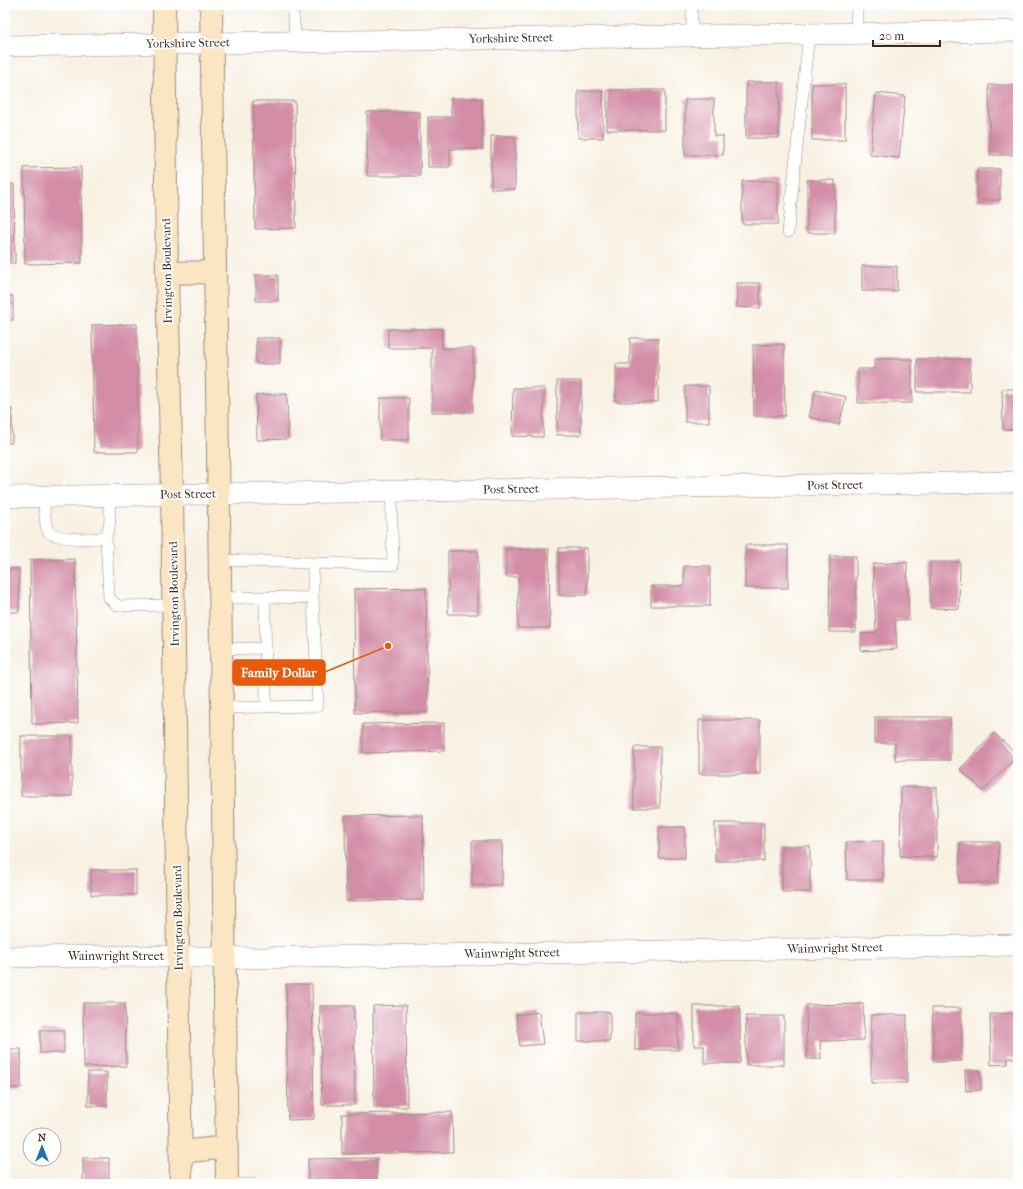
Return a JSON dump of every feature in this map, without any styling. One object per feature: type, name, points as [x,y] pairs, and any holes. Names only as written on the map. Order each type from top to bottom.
[{"type":"main road","name":"Irvington Boulevard","points":[[164,5],[166,273],[174,605],[181,1184]]},
{"type":"main road","points":[[211,5],[222,708],[227,1184]]},
{"type":"main road","points":[[166,273],[215,272]]},
{"type":"main road","points":[[181,1152],[226,1147]]},
{"type":"street","name":"Yorkshire Street","points":[[5,46],[1018,31]]},
{"type":"street","name":"Post Street","points":[[5,497],[1018,482]]},
{"type":"street","name":"Wainwright Street","points":[[5,957],[179,956],[224,958],[1018,945]]},
{"type":"lane","points":[[292,5],[296,41]]},
{"type":"lane","points":[[692,5],[692,35]]},
{"type":"lane","points":[[856,33],[857,5]]},
{"type":"lane","points":[[788,232],[809,34]]},
{"type":"lane","points":[[219,560],[393,565],[391,491]]},
{"type":"lane","points":[[108,495],[110,515],[109,529],[106,536],[109,598],[118,606],[174,605]]},
{"type":"lane","points":[[43,496],[46,526],[49,533],[57,537],[100,538],[106,536]]},
{"type":"lane","points":[[222,708],[318,706],[313,598],[313,563]]},
{"type":"lane","points":[[265,597],[266,707]]},
{"type":"lane","points":[[220,598],[313,598]]},
{"type":"lane","points":[[220,649],[265,648]]},
{"type":"lane","points":[[227,1184],[252,1184]]},
{"type":"building","points":[[746,82],[779,82],[779,138],[746,138]]},
{"type":"building","points":[[812,84],[845,84],[845,140],[812,140]]},
{"type":"building","points":[[989,85],[1018,85],[1018,155],[990,155]]},
{"type":"building","points":[[607,90],[665,90],[665,130],[607,130]]},
{"type":"building","points":[[578,91],[603,91],[603,138],[578,138]]},
{"type":"building","points":[[876,93],[905,96],[899,158],[870,155]]},
{"type":"building","points":[[451,98],[482,98],[482,149],[450,149],[450,167],[428,167],[428,117],[451,117]]},
{"type":"building","points":[[685,99],[714,99],[714,136],[723,136],[723,155],[685,155]]},
{"type":"building","points":[[253,101],[295,101],[296,228],[255,229]]},
{"type":"building","points":[[367,112],[420,112],[420,176],[367,176]]},
{"type":"building","points":[[491,136],[515,136],[515,189],[491,189]]},
{"type":"building","points":[[81,167],[82,263],[25,264],[24,168]]},
{"type":"building","points":[[977,169],[1000,169],[1000,200],[977,200]]},
{"type":"building","points":[[807,180],[835,180],[835,233],[807,233]]},
{"type":"building","points":[[742,181],[778,181],[778,224],[742,224]]},
{"type":"building","points":[[5,184],[14,184],[15,263],[5,263]]},
{"type":"building","points":[[862,266],[897,266],[897,291],[862,291]]},
{"type":"building","points":[[256,275],[278,275],[278,301],[256,301]]},
{"type":"building","points":[[737,283],[760,283],[760,308],[737,307]]},
{"type":"building","points":[[5,296],[13,296],[13,320],[5,320]]},
{"type":"building","points":[[137,324],[138,452],[94,452],[92,325]]},
{"type":"building","points":[[388,329],[442,329],[442,348],[473,348],[473,412],[432,412],[432,348],[388,348]]},
{"type":"building","points":[[256,338],[280,338],[280,364],[256,364]]},
{"type":"building","points":[[630,338],[658,338],[658,402],[616,402],[616,364],[630,364]]},
{"type":"building","points":[[784,344],[785,416],[754,416],[753,345]]},
{"type":"building","points":[[874,359],[912,359],[912,403],[858,403],[858,369],[874,369]]},
{"type":"building","points":[[917,359],[970,359],[970,392],[917,392]]},
{"type":"building","points":[[557,381],[581,381],[581,435],[557,435]]},
{"type":"building","points":[[685,386],[709,386],[709,422],[685,422]]},
{"type":"building","points":[[513,388],[544,388],[543,437],[512,436]]},
{"type":"building","points":[[816,389],[846,397],[839,425],[809,417]]},
{"type":"building","points":[[1002,389],[1018,389],[1018,429],[1003,430]]},
{"type":"building","points":[[287,394],[288,439],[257,440],[256,395]]},
{"type":"building","points":[[380,398],[409,398],[409,440],[380,440]]},
{"type":"building","points":[[5,409],[12,409],[12,443],[5,443]]},
{"type":"building","points":[[745,545],[788,545],[788,588],[745,588]]},
{"type":"building","points":[[559,548],[587,548],[587,595],[559,595]]},
{"type":"building","points":[[506,549],[549,549],[550,628],[518,628],[518,577],[506,577]]},
{"type":"building","points":[[448,551],[478,551],[478,614],[448,614]]},
{"type":"building","points":[[830,556],[856,556],[856,632],[829,632]]},
{"type":"building","points":[[75,559],[78,723],[32,724],[30,560]]},
{"type":"building","points":[[907,562],[909,620],[895,620],[897,649],[861,651],[861,634],[876,633],[873,564]]},
{"type":"building","points":[[930,562],[960,562],[959,609],[930,608]]},
{"type":"building","points":[[684,566],[710,566],[710,606],[651,606],[651,586],[684,586]]},
{"type":"building","points":[[5,569],[19,569],[19,612],[5,612]]},
{"type":"building","points":[[426,588],[428,712],[355,713],[354,589]]},
{"type":"building","points":[[875,717],[950,717],[950,760],[895,760],[895,743],[875,743]]},
{"type":"building","points":[[699,720],[760,720],[760,774],[699,774]]},
{"type":"building","points":[[444,723],[444,751],[363,753],[363,724]]},
{"type":"building","points":[[994,733],[1018,755],[983,791],[960,769]]},
{"type":"building","points":[[21,736],[72,736],[72,796],[21,796]]},
{"type":"building","points":[[634,747],[660,747],[660,808],[634,808]]},
{"type":"building","points":[[901,787],[937,787],[937,857],[900,856]]},
{"type":"building","points":[[423,815],[424,900],[346,901],[345,816]]},
{"type":"building","points":[[5,816],[7,816],[7,846],[5,846]]},
{"type":"building","points":[[715,823],[764,823],[764,861],[715,861]]},
{"type":"building","points":[[659,827],[685,827],[685,858],[659,858]]},
{"type":"building","points":[[1018,835],[1018,879],[1016,878]]},
{"type":"building","points":[[472,841],[502,841],[502,885],[472,885]]},
{"type":"building","points":[[883,841],[883,880],[847,880],[846,842]]},
{"type":"building","points":[[960,842],[999,842],[998,883],[959,882]]},
{"type":"building","points":[[782,846],[810,846],[810,892],[782,892]]},
{"type":"building","points":[[91,870],[136,870],[136,895],[91,895]]},
{"type":"building","points":[[286,984],[312,984],[314,1119],[288,1120]]},
{"type":"building","points":[[83,1003],[125,1003],[126,1066],[84,1067]]},
{"type":"building","points":[[863,1004],[864,1040],[820,1041],[821,1059],[807,1059],[806,1005]]},
{"type":"building","points":[[406,1005],[407,1107],[374,1107],[373,1006]]},
{"type":"building","points":[[320,1006],[354,1006],[355,1105],[322,1105]]},
{"type":"building","points":[[694,1006],[740,1006],[740,1063],[704,1063],[704,1046],[694,1046]]},
{"type":"building","points":[[932,1008],[961,1008],[962,1061],[934,1062]]},
{"type":"building","points":[[539,1012],[543,1044],[520,1046],[516,1015]]},
{"type":"building","points":[[578,1012],[610,1012],[610,1041],[578,1041]]},
{"type":"building","points":[[635,1013],[678,1013],[678,1050],[635,1050]]},
{"type":"building","points":[[1018,1013],[1018,1058],[1008,1058],[1008,1064],[991,1065],[990,1014]]},
{"type":"building","points":[[871,1015],[907,1015],[907,1083],[871,1083]]},
{"type":"building","points":[[746,1016],[784,1016],[784,1065],[746,1065]]},
{"type":"building","points":[[40,1030],[64,1030],[64,1053],[40,1053]]},
{"type":"building","points":[[5,1049],[21,1049],[21,1088],[5,1088]]},
{"type":"building","points":[[965,1070],[980,1070],[981,1090],[966,1091]]},
{"type":"building","points":[[88,1072],[107,1072],[107,1106],[88,1106]]},
{"type":"building","points":[[452,1112],[453,1152],[342,1154],[342,1114]]},
{"type":"building","points":[[83,1158],[109,1158],[109,1184],[83,1184]]},
{"type":"building","points":[[376,1158],[377,1184],[308,1184],[308,1159]]},
{"type":"place","name":"Family Dollar","points":[[388,646]]}]
